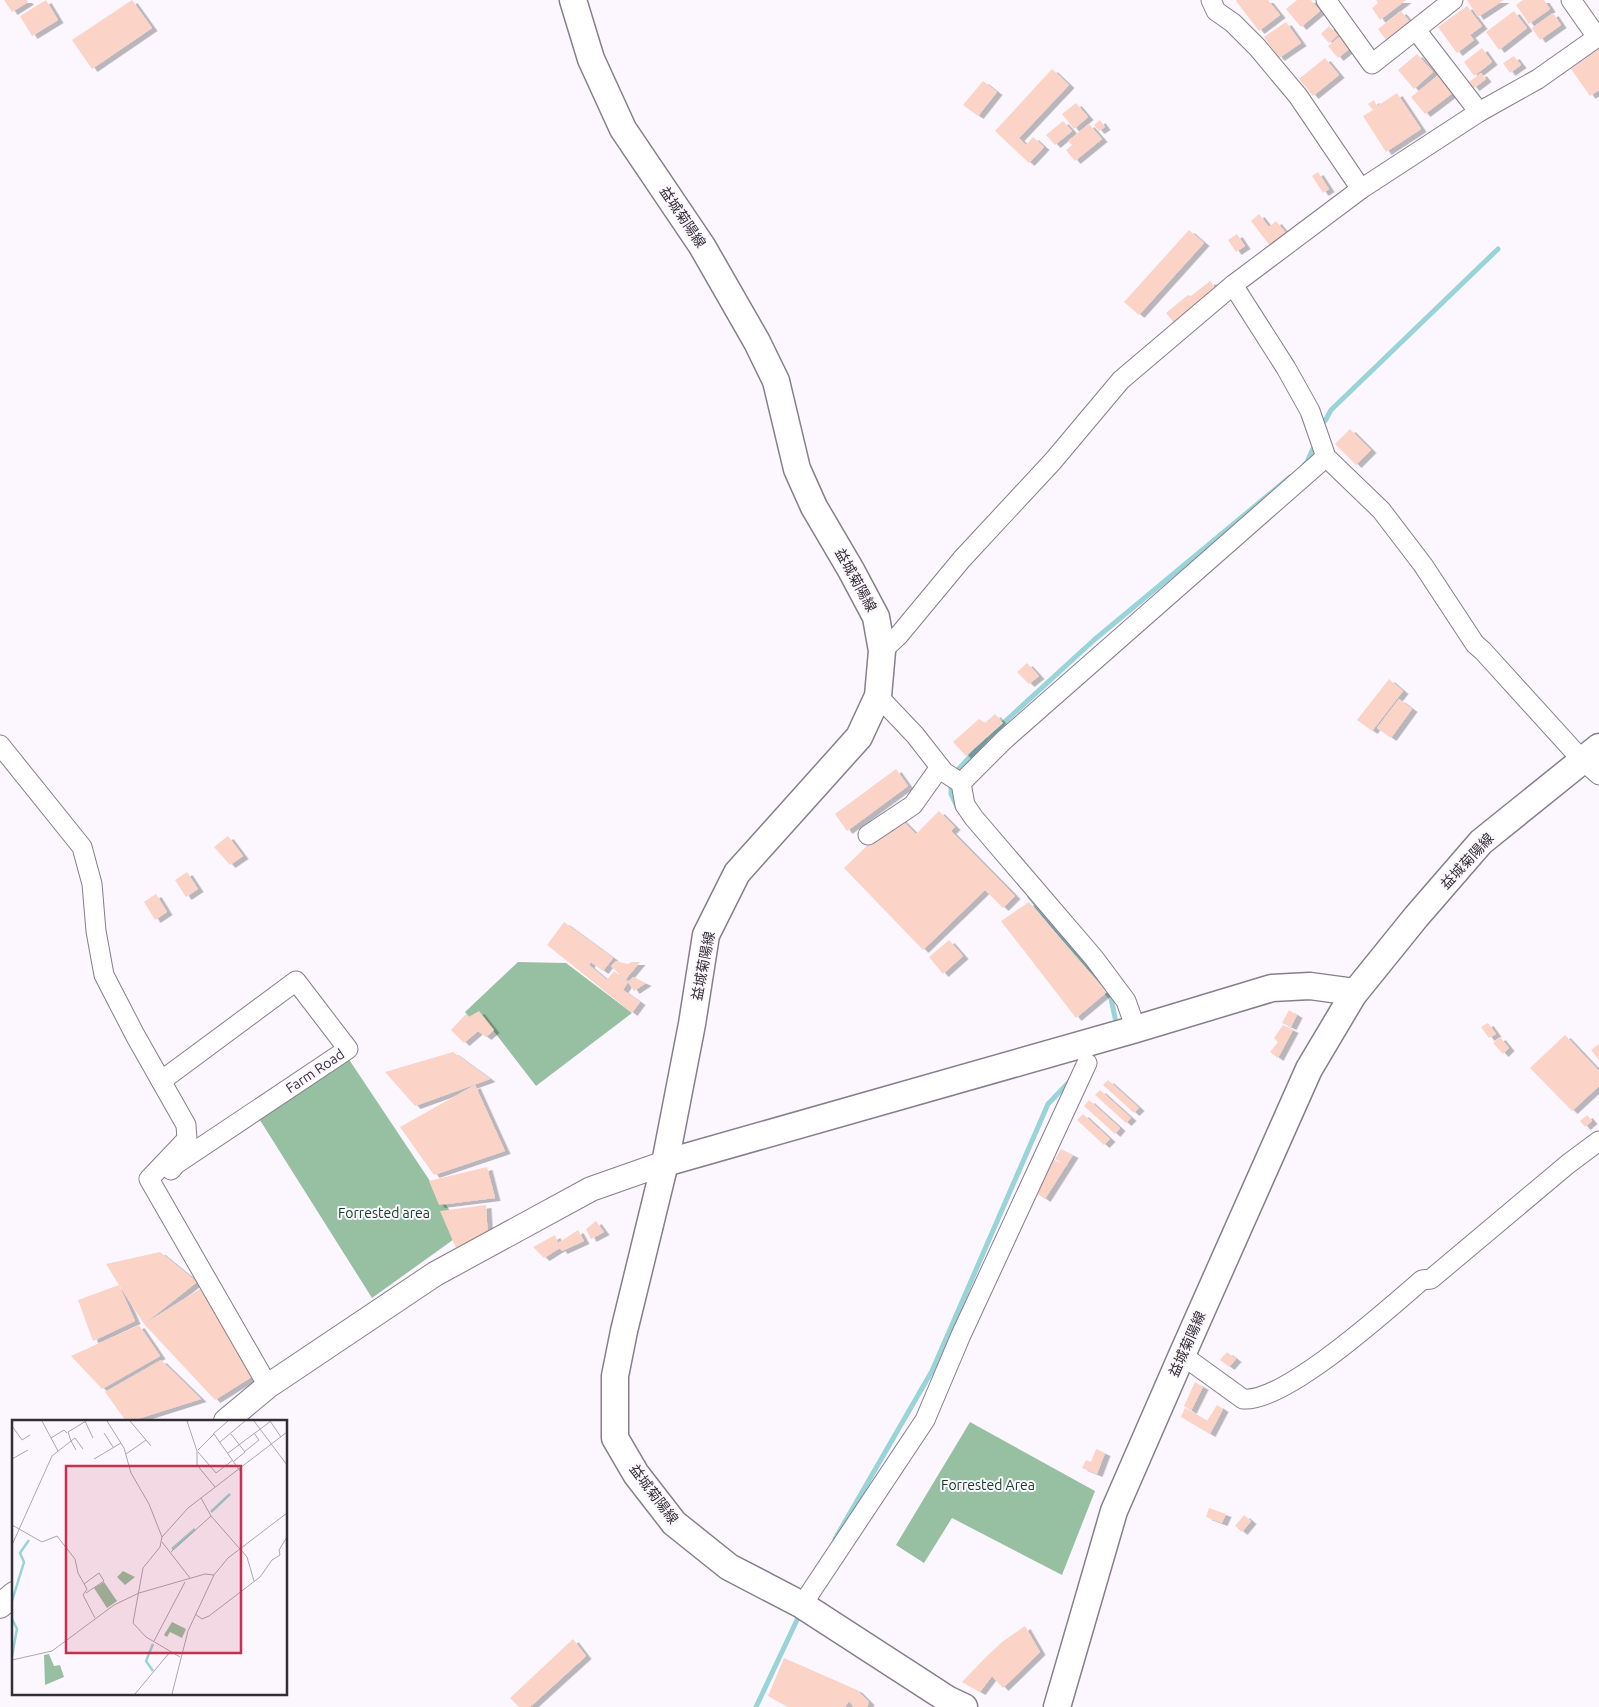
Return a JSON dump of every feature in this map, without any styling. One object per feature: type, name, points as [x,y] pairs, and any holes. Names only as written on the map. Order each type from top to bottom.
[{"type":"main road","name":"益城菊陽線","points":[[574,0],[591,59],[623,129],[702,246],[757,342],[776,381],[797,469],[814,508],[851,570],[876,617],[882,652],[878,696],[859,737],[737,874],[706,935],[692,1024],[665,1163],[624,1331],[616,1376],[616,1438],[636,1474],[674,1523],[729,1567],[802,1606],[951,1704]]},
{"type":"main road","name":"益城菊陽線","points":[[1057,1707],[1114,1511],[1309,1069],[1353,995],[1416,917],[1481,842],[1593,761]]},
{"type":"main road","points":[[665,1163],[1136,1029],[1272,988],[1310,986],[1347,991],[1353,995]]},
{"type":"street","points":[[1211,0],[1216,11],[1233,23],[1257,47],[1298,96],[1361,189]]},
{"type":"street","points":[[1326,0],[1372,64],[1453,0]]},
{"type":"street","points":[[882,652],[899,635],[962,559],[1052,461],[1120,380],[1233,285],[1361,189],[1479,112],[1538,79],[1598,37],[1571,0]]},
{"type":"street","points":[[1416,30],[1479,112]]},
{"type":"street","points":[[1233,285],[1286,368],[1310,411],[1326,457],[1381,510],[1423,565],[1475,644],[1593,761]]},
{"type":"street","points":[[961,784],[1004,740],[1326,457]]},
{"type":"street","points":[[878,696],[915,735],[944,772],[961,784],[965,805],[974,818],[1094,958],[1126,1001],[1136,1029]]},
{"type":"street","points":[[0,745],[82,847],[92,884],[96,931],[104,975],[186,1125],[187,1139],[149,1179],[268,1386]]},
{"type":"street","points":[[868,835],[913,805],[940,767]]},
{"type":"street","name":"Farm Road","points":[[159,1195],[165,1177],[176,1164],[348,1048],[296,981],[161,1081]]},
{"type":"street","points":[[802,1606],[925,1420],[1086,1063]]},
{"type":"street","points":[[1182,1355],[1243,1399],[1253,1400],[1262,1397],[1306,1374],[1378,1319],[1422,1280],[1432,1279],[1568,1164],[1599,1141]]},
{"type":"street","points":[[227,1420],[268,1386],[435,1274],[591,1189],[665,1163]]},
{"type":"street","points":[[0,1606],[12,1596]]},
{"type":"green space","points":[[518,962],[566,963],[632,1013],[536,1086],[479,1012],[469,1017],[465,1012]]},
{"type":"green space","name":"Forrested area","points":[[346,1055],[464,1232],[372,1298],[258,1117]]},
{"type":"green space","name":"Forrested Area","points":[[970,1422],[1095,1491],[1062,1575],[952,1518],[924,1563],[896,1545]]},
{"type":"building","points":[[4,0],[27,0],[28,2],[12,12]]},
{"type":"building","points":[[46,0],[58,20],[32,36],[20,16]]},
{"type":"building","points":[[132,0],[152,28],[92,69],[72,40]]},
{"type":"building","points":[[1237,0],[1268,0],[1280,15],[1259,31]]},
{"type":"building","points":[[1297,0],[1311,0],[1320,11],[1301,27],[1286,9]]},
{"type":"building","points":[[1376,0],[1406,0],[1380,20],[1372,8],[1378,3]]},
{"type":"building","points":[[1467,0],[1504,0],[1478,17]]},
{"type":"building","points":[[1523,0],[1544,0],[1550,9],[1529,24],[1516,5]]},
{"type":"building","points":[[1467,6],[1482,26],[1470,35],[1474,40],[1457,53],[1438,27]]},
{"type":"building","points":[[1401,11],[1410,22],[1386,40],[1378,29]]},
{"type":"building","points":[[1514,11],[1527,28],[1499,50],[1486,32]]},
{"type":"building","points":[[1553,13],[1561,25],[1540,40],[1532,28]]},
{"type":"building","points":[[1286,22],[1301,43],[1279,58],[1264,37]]},
{"type":"building","points":[[1329,26],[1338,35],[1329,43],[1321,34]]},
{"type":"building","points":[[1344,33],[1354,45],[1338,58],[1328,46]]},
{"type":"building","points":[[1482,48],[1492,62],[1474,76],[1464,62]]},
{"type":"building","points":[[1599,49],[1599,90],[1590,96],[1571,69]]},
{"type":"building","points":[[1417,54],[1433,72],[1414,89],[1398,70]]},
{"type":"building","points":[[1514,56],[1521,65],[1510,73],[1503,63]]},
{"type":"building","points":[[1325,58],[1339,75],[1313,96],[1299,79]]},
{"type":"building","points":[[1052,69],[1069,85],[1019,138],[1026,145],[1033,137],[1044,147],[1029,163],[995,131]]},
{"type":"building","points":[[1481,73],[1486,79],[1474,88],[1469,82]]},
{"type":"building","points":[[1440,74],[1454,92],[1425,114],[1411,97]]},
{"type":"building","points":[[983,81],[997,92],[978,116],[963,105]]},
{"type":"building","points":[[1397,93],[1421,129],[1386,152],[1363,116],[1373,110],[1368,104],[1374,100],[1377,106]]},
{"type":"building","points":[[1076,103],[1088,117],[1074,129],[1062,114]]},
{"type":"building","points":[[1100,120],[1105,127],[1099,131],[1094,125]]},
{"type":"building","points":[[1063,121],[1072,131],[1055,145],[1046,135]]},
{"type":"building","points":[[1089,124],[1102,139],[1075,161],[1066,150],[1072,145],[1068,141]]},
{"type":"building","points":[[1318,172],[1329,189],[1323,193],[1312,176]]},
{"type":"building","points":[[1259,214],[1269,227],[1276,221],[1287,234],[1270,246],[1251,221]]},
{"type":"building","points":[[1189,230],[1204,243],[1139,315],[1124,302]]},
{"type":"building","points":[[1237,234],[1245,246],[1236,252],[1228,240]]},
{"type":"building","points":[[1210,281],[1217,290],[1175,324],[1166,313],[1188,295],[1191,296]]},
{"type":"building","points":[[1350,429],[1371,450],[1356,465],[1335,444]]},
{"type":"building","points":[[1027,663],[1039,676],[1029,684],[1017,672]]},
{"type":"building","points":[[1389,679],[1403,691],[1372,731],[1357,720]]},
{"type":"building","points":[[1399,699],[1412,709],[1391,738],[1377,728]]},
{"type":"building","points":[[995,714],[1003,723],[966,756],[953,742],[979,719],[985,723]]},
{"type":"building","points":[[896,769],[908,786],[847,831],[835,814]]},
{"type":"building","points":[[939,811],[955,827],[951,831],[1015,896],[1003,908],[985,890],[923,950],[844,868],[898,816],[916,834]]},
{"type":"building","points":[[228,836],[243,856],[230,865],[214,847]]},
{"type":"building","points":[[187,872],[198,889],[186,897],[175,880]]},
{"type":"building","points":[[156,894],[167,912],[155,920],[144,902]]},
{"type":"building","points":[[1029,902],[1107,992],[1076,1018],[1001,921]]},
{"type":"building","points":[[564,922],[613,958],[603,971],[591,962],[589,965],[607,980],[614,971],[628,982],[623,990],[640,1002],[632,1013],[547,945]]},
{"type":"building","points":[[949,940],[963,956],[943,974],[929,957]]},
{"type":"building","points":[[616,961],[628,964],[640,962],[625,980],[611,966]]},
{"type":"building","points":[[633,977],[646,983],[634,991],[628,982]]},
{"type":"building","points":[[1289,1010],[1297,1015],[1291,1027],[1282,1023]]},
{"type":"building","points":[[479,1011],[494,1030],[486,1037],[478,1031],[464,1043],[451,1030],[466,1014],[469,1017]]},
{"type":"building","points":[[1488,1023],[1496,1034],[1489,1038],[1481,1027]]},
{"type":"building","points":[[1283,1025],[1293,1030],[1278,1058],[1270,1052],[1278,1042],[1274,1038]]},
{"type":"building","points":[[1565,1035],[1599,1071],[1599,1086],[1572,1111],[1530,1068]]},
{"type":"building","points":[[1500,1037],[1509,1048],[1503,1054],[1493,1043]]},
{"type":"building","points":[[1599,1044],[1599,1060],[1591,1050]]},
{"type":"building","points":[[453,1052],[490,1079],[415,1106],[385,1072]]},
{"type":"building","points":[[1108,1080],[1139,1108],[1134,1113],[1103,1085]]},
{"type":"building","points":[[475,1085],[505,1151],[434,1175],[400,1127]]},
{"type":"building","points":[[1100,1090],[1131,1118],[1126,1123],[1095,1095]]},
{"type":"building","points":[[1089,1100],[1120,1128],[1115,1134],[1084,1106]]},
{"type":"building","points":[[1083,1114],[1110,1139],[1104,1145],[1077,1120]]},
{"type":"building","points":[[1587,1115],[1592,1121],[1585,1127],[1580,1121]]},
{"type":"building","points":[[1061,1149],[1073,1155],[1045,1199],[1028,1187],[1042,1155],[1064,1164],[1055,1159]]},
{"type":"building","points":[[487,1167],[495,1198],[439,1205],[429,1181]]},
{"type":"building","points":[[486,1205],[488,1238],[456,1248],[440,1211]]},
{"type":"building","points":[[596,1221],[604,1232],[591,1239],[586,1229]]},
{"type":"building","points":[[578,1230],[584,1241],[562,1251],[560,1248],[544,1258],[533,1247],[555,1235],[558,1243]]},
{"type":"building","points":[[160,1252],[197,1282],[144,1324],[106,1264]]},
{"type":"building","points":[[119,1285],[135,1321],[93,1341],[78,1300]]},
{"type":"building","points":[[200,1289],[253,1376],[215,1400],[144,1324]]},
{"type":"building","points":[[139,1325],[160,1356],[102,1389],[71,1356]]},
{"type":"building","points":[[1227,1352],[1236,1359],[1229,1367],[1220,1360]]},
{"type":"building","points":[[161,1360],[201,1399],[134,1420],[125,1420],[105,1392]]},
{"type":"building","points":[[1195,1382],[1203,1387],[1191,1411],[1184,1406]]},
{"type":"building","points":[[1217,1405],[1223,1409],[1210,1434],[1181,1417],[1185,1408],[1207,1421]]},
{"type":"building","points":[[1096,1449],[1105,1453],[1097,1474],[1082,1468],[1086,1460],[1091,1462]]},
{"type":"building","points":[[1209,1508],[1226,1514],[1222,1523],[1206,1517]]},
{"type":"building","points":[[1244,1515],[1251,1521],[1242,1532],[1235,1526]]},
{"type":"building","points":[[1025,1626],[1040,1652],[1003,1688],[992,1676],[980,1692],[962,1682],[1002,1642]]},
{"type":"building","points":[[573,1639],[586,1656],[530,1707],[519,1707],[510,1698]]},
{"type":"building","points":[[784,1658],[857,1690],[869,1702],[867,1707],[854,1707],[849,1701],[845,1707],[788,1707],[768,1696]]},
{"type":"waterway","points":[[1325,421],[1331,410],[1498,249]]},
{"type":"waterway","points":[[1304,465],[1315,444]]},
{"type":"waterway","points":[[955,773],[986,739],[1094,640],[1290,477]]},
{"type":"waterway","points":[[951,784],[951,794],[958,809]]},
{"type":"waterway","points":[[1030,897],[1111,998],[1115,1018]]},
{"type":"waterway","points":[[835,1539],[932,1371],[1048,1104],[1071,1080]]},
{"type":"waterway","points":[[756,1707],[797,1620]]}]
